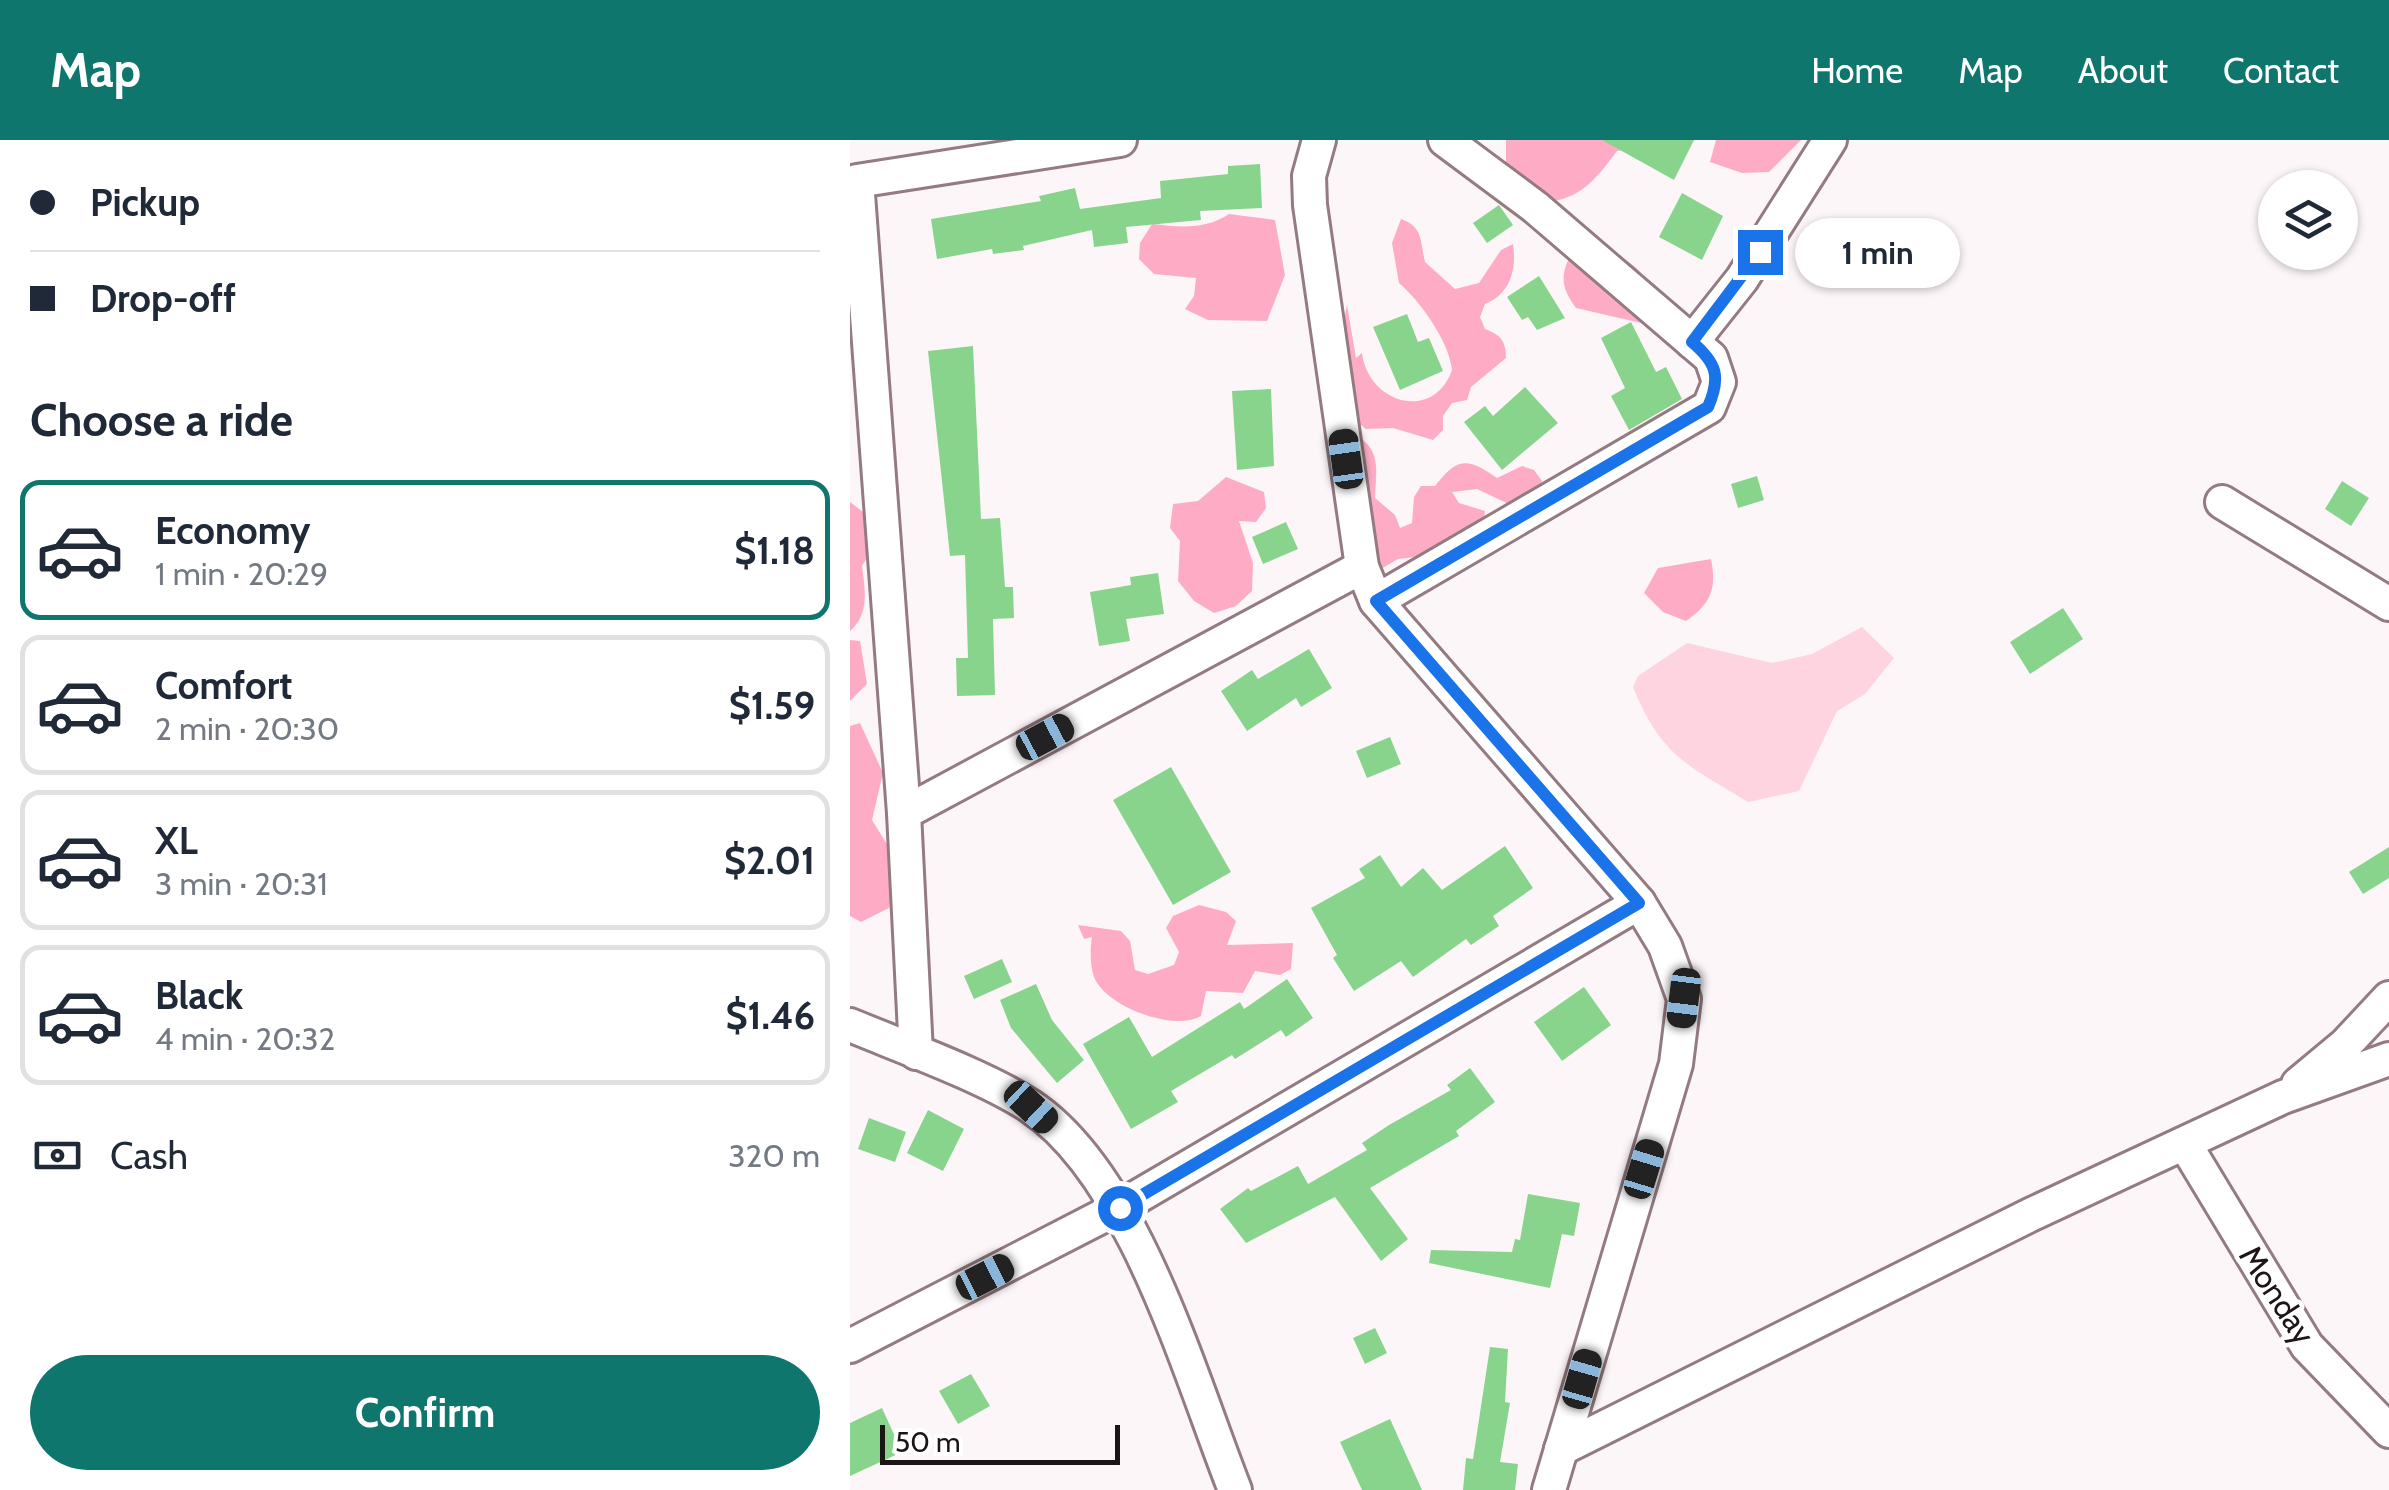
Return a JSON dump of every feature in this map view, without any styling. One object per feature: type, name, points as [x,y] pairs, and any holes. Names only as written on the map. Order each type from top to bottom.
[{"type":"street","points":[[916,1053],[904,812],[854,182],[1120,140]]},
{"type":"street","points":[[1319,140],[1309,176],[1310,205],[1362,567],[1376,601],[1639,903],[1664,946],[1684,998],[1676,1064],[1549,1490]]},
{"type":"street","points":[[1376,601],[1708,407],[1718,382],[1711,358],[1535,207],[1445,140]]},
{"type":"street","points":[[1692,342],[1742,279],[1830,140]]},
{"type":"street","points":[[2222,502],[2389,604]]},
{"type":"street","points":[[904,812],[1362,567]]},
{"type":"street","points":[[850,1346],[1120,1208],[1639,903]]},
{"type":"street","points":[[2283,1097],[2346,1044],[2389,998]]},
{"type":"street","points":[[850,1025],[1031,1107],[1091,1163],[1120,1208],[1235,1490]]},
{"type":"street","points":[[1561,1449],[1613,1427],[2030,1215],[2283,1097],[2389,1060]]},
{"type":"street","name":"Monday","points":[[2185,1144],[2308,1346],[2389,1431]]},
{"type":"shaded area","points":[[1506,140],[1690,140],[1617,151],[1582,189],[1553,201],[1506,171]]},
{"type":"shaded area","points":[[1716,140],[1801,140],[1769,172],[1742,173],[1710,162]]},
{"type":"shaded area","points":[[1229,214],[1275,220],[1285,275],[1267,321],[1208,320],[1185,309],[1194,296],[1196,278],[1154,274],[1139,259],[1140,243],[1152,224],[1201,225]]},
{"type":"shaded area","points":[[1401,219],[1417,231],[1425,262],[1455,289],[1479,283],[1501,250],[1513,244],[1510,280],[1494,300],[1485,304],[1480,317],[1485,329],[1501,339],[1506,358],[1471,387],[1467,400],[1452,403],[1443,416],[1443,430],[1433,440],[1393,428],[1366,429],[1345,412],[1342,330],[1347,305],[1356,358],[1362,353],[1367,370],[1388,394],[1402,400],[1431,397],[1443,387],[1452,370],[1432,322],[1399,283],[1392,243]]},
{"type":"shaded area","points":[[1576,244],[1619,257],[1640,272],[1647,282],[1652,313],[1641,323],[1576,308],[1566,291],[1564,276]]},
{"type":"shaded area","points":[[1355,435],[1373,454],[1375,498],[1395,515],[1400,528],[1412,523],[1414,497],[1421,486],[1435,486],[1463,463],[1478,466],[1497,478],[1522,466],[1534,470],[1542,481],[1538,494],[1513,506],[1477,489],[1452,492],[1459,503],[1485,511],[1483,525],[1425,556],[1398,559],[1374,573]]},
{"type":"shaded area","points":[[1226,477],[1264,492],[1266,508],[1256,522],[1239,521],[1253,563],[1252,591],[1236,606],[1214,613],[1194,601],[1178,581],[1180,541],[1170,528],[1173,504],[1198,501]]},
{"type":"shaded area","points":[[850,502],[863,512],[870,553],[862,566],[865,592],[861,617],[850,631]]},
{"type":"shaded area","points":[[1711,559],[1710,594],[1686,621],[1663,612],[1644,593],[1658,568]]},
{"type":"shaded area","points":[[1862,627],[1894,658],[1865,694],[1837,711],[1799,791],[1748,802],[1692,768],[1654,729],[1633,687],[1638,676],[1687,643],[1772,663],[1812,654]]},
{"type":"shaded area","points":[[850,640],[860,641],[867,684],[850,701]]},
{"type":"shaded area","points":[[860,723],[883,773],[872,820],[898,862],[889,908],[861,922],[850,916],[850,726]]},
{"type":"shaded area","points":[[1199,905],[1226,912],[1236,921],[1227,945],[1293,943],[1291,969],[1280,975],[1255,971],[1243,993],[1206,991],[1201,1016],[1189,1020],[1142,1014],[1101,988],[1092,967],[1092,937],[1084,939],[1078,925],[1121,931],[1130,941],[1135,970],[1148,974],[1174,965],[1179,952],[1166,928],[1173,916]]},
{"type":"building","points":[[1602,140],[1694,140],[1674,180]]},
{"type":"building","points":[[1260,164],[1262,208],[1200,211],[1201,220],[1126,227],[1128,243],[1094,247],[1092,230],[1023,246],[1024,250],[993,254],[992,249],[937,259],[931,219],[1041,201],[1039,196],[1075,188],[1080,209],[1161,198],[1160,181],[1228,174],[1228,166]]},
{"type":"building","points":[[1682,193],[1723,216],[1702,260],[1659,237]]},
{"type":"building","points":[[1499,205],[1513,225],[1487,243],[1473,223]]},
{"type":"building","points":[[1539,276],[1565,318],[1537,330],[1528,317],[1522,320],[1507,297]]},
{"type":"building","points":[[1407,314],[1418,342],[1429,338],[1443,371],[1400,390],[1373,327]]},
{"type":"building","points":[[1631,322],[1656,372],[1666,367],[1682,399],[1629,430],[1611,396],[1625,388],[1601,338]]},
{"type":"building","points":[[973,346],[981,519],[1000,518],[1005,587],[1013,587],[1014,618],[993,619],[995,695],[957,696],[956,658],[968,658],[965,555],[950,556],[928,351]]},
{"type":"building","points":[[1525,387],[1558,423],[1502,470],[1464,422],[1485,406],[1493,416]]},
{"type":"building","points":[[1271,389],[1274,466],[1237,470],[1232,391]]},
{"type":"building","points":[[1757,476],[1764,500],[1738,508],[1731,484]]},
{"type":"building","points":[[2342,481],[2369,498],[2351,526],[2325,509]]},
{"type":"building","points":[[1286,522],[1298,549],[1263,564],[1252,537]]},
{"type":"building","points":[[1158,573],[1164,614],[1126,619],[1130,641],[1099,646],[1090,592],[1131,585],[1130,577]]},
{"type":"building","points":[[2063,608],[2083,639],[2030,674],[2010,642]]},
{"type":"building","points":[[1309,649],[1332,688],[1301,707],[1296,698],[1247,731],[1221,691],[1252,670],[1258,679]]},
{"type":"building","points":[[1390,737],[1401,764],[1367,778],[1356,751]]},
{"type":"building","points":[[1171,767],[1231,872],[1173,905],[1113,800]]},
{"type":"building","points":[[1505,846],[1533,888],[1493,916],[1499,926],[1471,945],[1466,939],[1413,977],[1401,961],[1354,991],[1333,958],[1337,955],[1311,908],[1365,878],[1359,869],[1380,855],[1401,887],[1423,868],[1442,890]]},
{"type":"building","points":[[2389,847],[2389,878],[2363,894],[2349,872]]},
{"type":"building","points":[[1002,959],[1012,982],[974,999],[964,976]]},
{"type":"building","points":[[1287,979],[1313,1018],[1286,1037],[1281,1030],[1235,1059],[1232,1055],[1171,1091],[1178,1102],[1131,1129],[1083,1044],[1129,1017],[1152,1057],[1240,1002],[1244,1009]]},
{"type":"building","points":[[1036,984],[1052,1020],[1084,1060],[1057,1083],[1011,1028],[1000,1000]]},
{"type":"building","points":[[1584,987],[1611,1025],[1562,1061],[1534,1022]]},
{"type":"building","points":[[1470,1068],[1495,1102],[1456,1131],[1459,1136],[1370,1188],[1408,1239],[1381,1261],[1335,1197],[1246,1243],[1220,1209],[1248,1188],[1251,1191],[1298,1166],[1308,1184],[1367,1150],[1362,1143],[1389,1125],[1451,1090],[1447,1085]]},
{"type":"building","points":[[928,1110],[964,1129],[943,1171],[907,1153]]},
{"type":"building","points":[[869,1118],[906,1132],[895,1162],[858,1149]]},
{"type":"building","points":[[1528,1194],[1580,1203],[1574,1236],[1562,1234],[1550,1288],[1429,1263],[1431,1250],[1512,1252],[1515,1239],[1520,1240]]},
{"type":"building","points":[[1375,1328],[1387,1353],[1365,1364],[1353,1338]]},
{"type":"building","points":[[1490,1347],[1508,1349],[1505,1402],[1510,1403],[1500,1462],[1518,1464],[1515,1490],[1463,1490],[1466,1458],[1473,1459]]},
{"type":"building","points":[[971,1374],[990,1406],[958,1424],[939,1391]]},
{"type":"building","points":[[882,1408],[902,1452],[850,1476],[850,1423]]},
{"type":"building","points":[[1390,1419],[1422,1490],[1362,1490],[1340,1442]]},
{"type":"route","points":[[1120,1208],[1639,903],[1376,601],[1708,407],[1718,382],[1711,358],[1692,342],[1760,252]]}]
